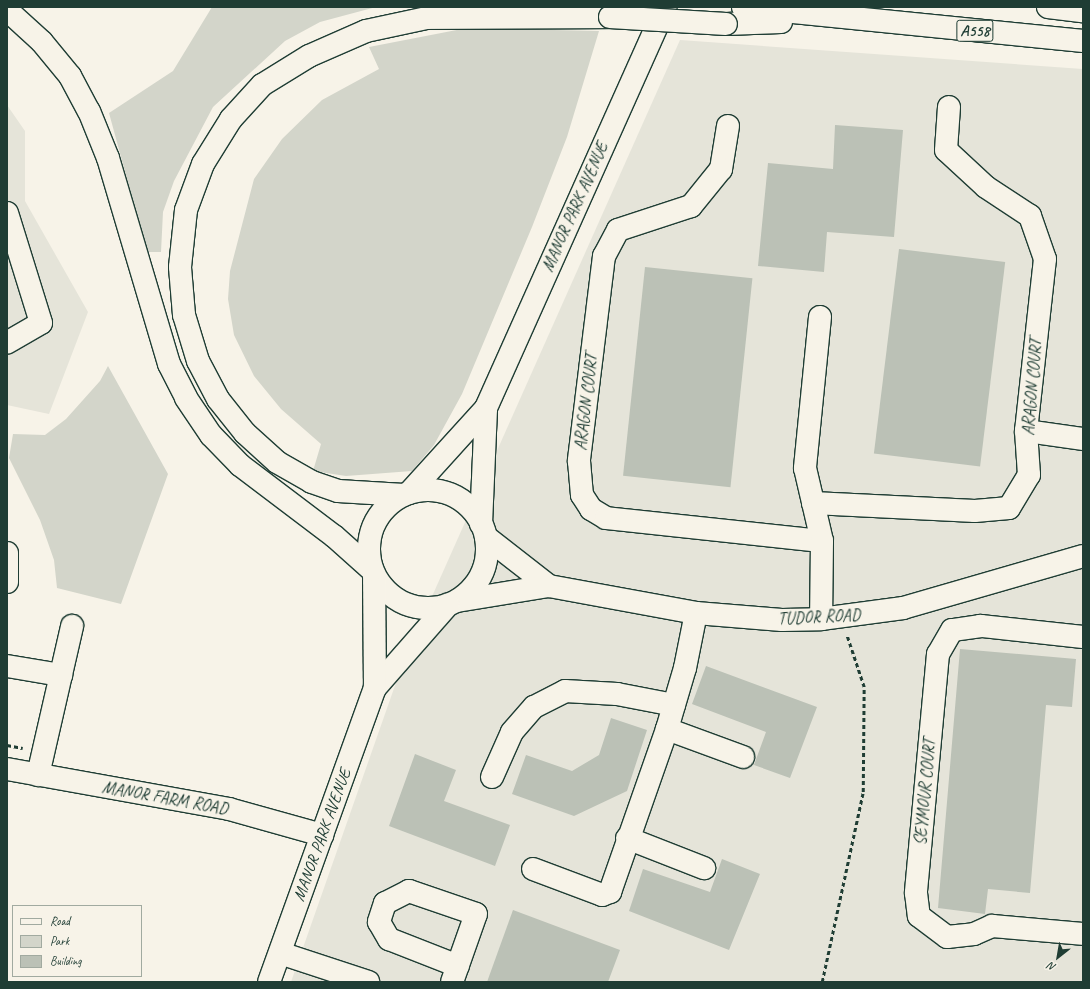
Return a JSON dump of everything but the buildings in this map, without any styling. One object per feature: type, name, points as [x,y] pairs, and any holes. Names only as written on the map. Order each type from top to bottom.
[{"type":"street","name":"MANOR PARK AVENUE","points":[[406,494],[486,408],[665,7]]},
{"type":"street","name":"A558","points":[[743,7],[1083,41]]},
{"type":"street","points":[[1048,7],[1083,11]]},
{"type":"street","points":[[7,10],[42,42],[70,76],[89,111],[108,158],[169,364],[186,398],[212,435],[240,465],[334,536],[373,573],[389,593],[414,607],[452,603],[472,589],[482,573],[486,556],[483,530],[459,499],[443,492],[406,494],[338,491],[312,482],[277,462],[245,433],[218,399],[198,361],[184,315],[180,267],[186,210],[203,164],[231,119],[262,85],[309,56],[366,32],[427,18],[492,15],[610,17],[726,24],[866,20]]},
{"type":"street","name":"ARAGON COURT","points":[[813,503],[975,511],[1009,508],[1029,475],[1026,431],[1045,259],[1030,216],[986,187],[946,150],[949,107]]},
{"type":"street","name":"ARAGON COURT","points":[[728,126],[721,169],[691,206],[618,230],[604,256],[579,461],[582,494],[590,509],[606,518],[822,541]]},
{"type":"street","points":[[7,213],[41,323],[7,343]]},
{"type":"street","points":[[820,317],[805,468],[822,541],[832,618]]},
{"type":"street","name":"MANOR PARK AVENUE","points":[[483,530],[486,408]]},
{"type":"street","points":[[1026,431],[1083,439]]},
{"type":"street","points":[[373,573],[368,553],[372,529],[388,505],[406,494]]},
{"type":"street","name":"TUDOR ROAD","points":[[483,530],[549,586]]},
{"type":"street","points":[[7,553],[7,582]]},
{"type":"street","name":"TUDOR ROAD","points":[[452,603],[549,586],[696,613],[782,620],[832,618],[903,608],[1083,556]]},
{"type":"street","name":"MANOR PARK AVENUE","points":[[269,982],[375,688],[373,573]]},
{"type":"street","name":"MANOR PARK AVENUE","points":[[375,688],[452,603]]},
{"type":"street","points":[[533,870],[602,895],[610,892],[627,838],[667,729],[696,613]]},
{"type":"street","points":[[38,775],[72,626]]},
{"type":"street","name":"SEYMOUR COURT","points":[[1083,637],[981,626],[952,630],[938,654],[916,893],[919,916],[947,937],[974,934],[992,926],[1083,934]]},
{"type":"street","points":[[7,666],[61,675]]},
{"type":"street","points":[[492,777],[512,732],[534,707],[564,691],[617,694],[674,705]]},
{"type":"street","points":[[667,729],[743,757]]},
{"type":"street","name":"MANOR FARM ROAD","points":[[7,769],[229,809],[322,835]]},
{"type":"street","points":[[627,838],[704,868]]},
{"type":"street","points":[[280,953],[368,982]]},
{"type":"path","points":[[822,982],[863,792],[864,687],[832,618]]},
{"type":"shaded area","points":[[680,40],[1083,69],[1083,982],[291,982],[405,657]]},
{"type":"shaded area","points":[[7,105],[25,131],[25,201],[88,312],[49,414],[7,405]]},
{"type":"green space","points":[[212,7],[376,7],[320,22],[285,41],[213,107],[174,181],[163,212],[161,252],[147,252],[109,113],[173,71]]},
{"type":"green space","points":[[467,28],[599,31],[567,137],[532,227],[462,394],[434,445],[412,471],[346,476],[313,471],[321,444],[281,409],[254,376],[234,335],[228,299],[230,271],[254,179],[282,139],[322,100],[379,69],[369,47]]},
{"type":"green space","points":[[108,366],[168,474],[121,604],[57,588],[54,560],[40,520],[9,458],[13,434],[45,435],[66,419],[100,381]]}]
